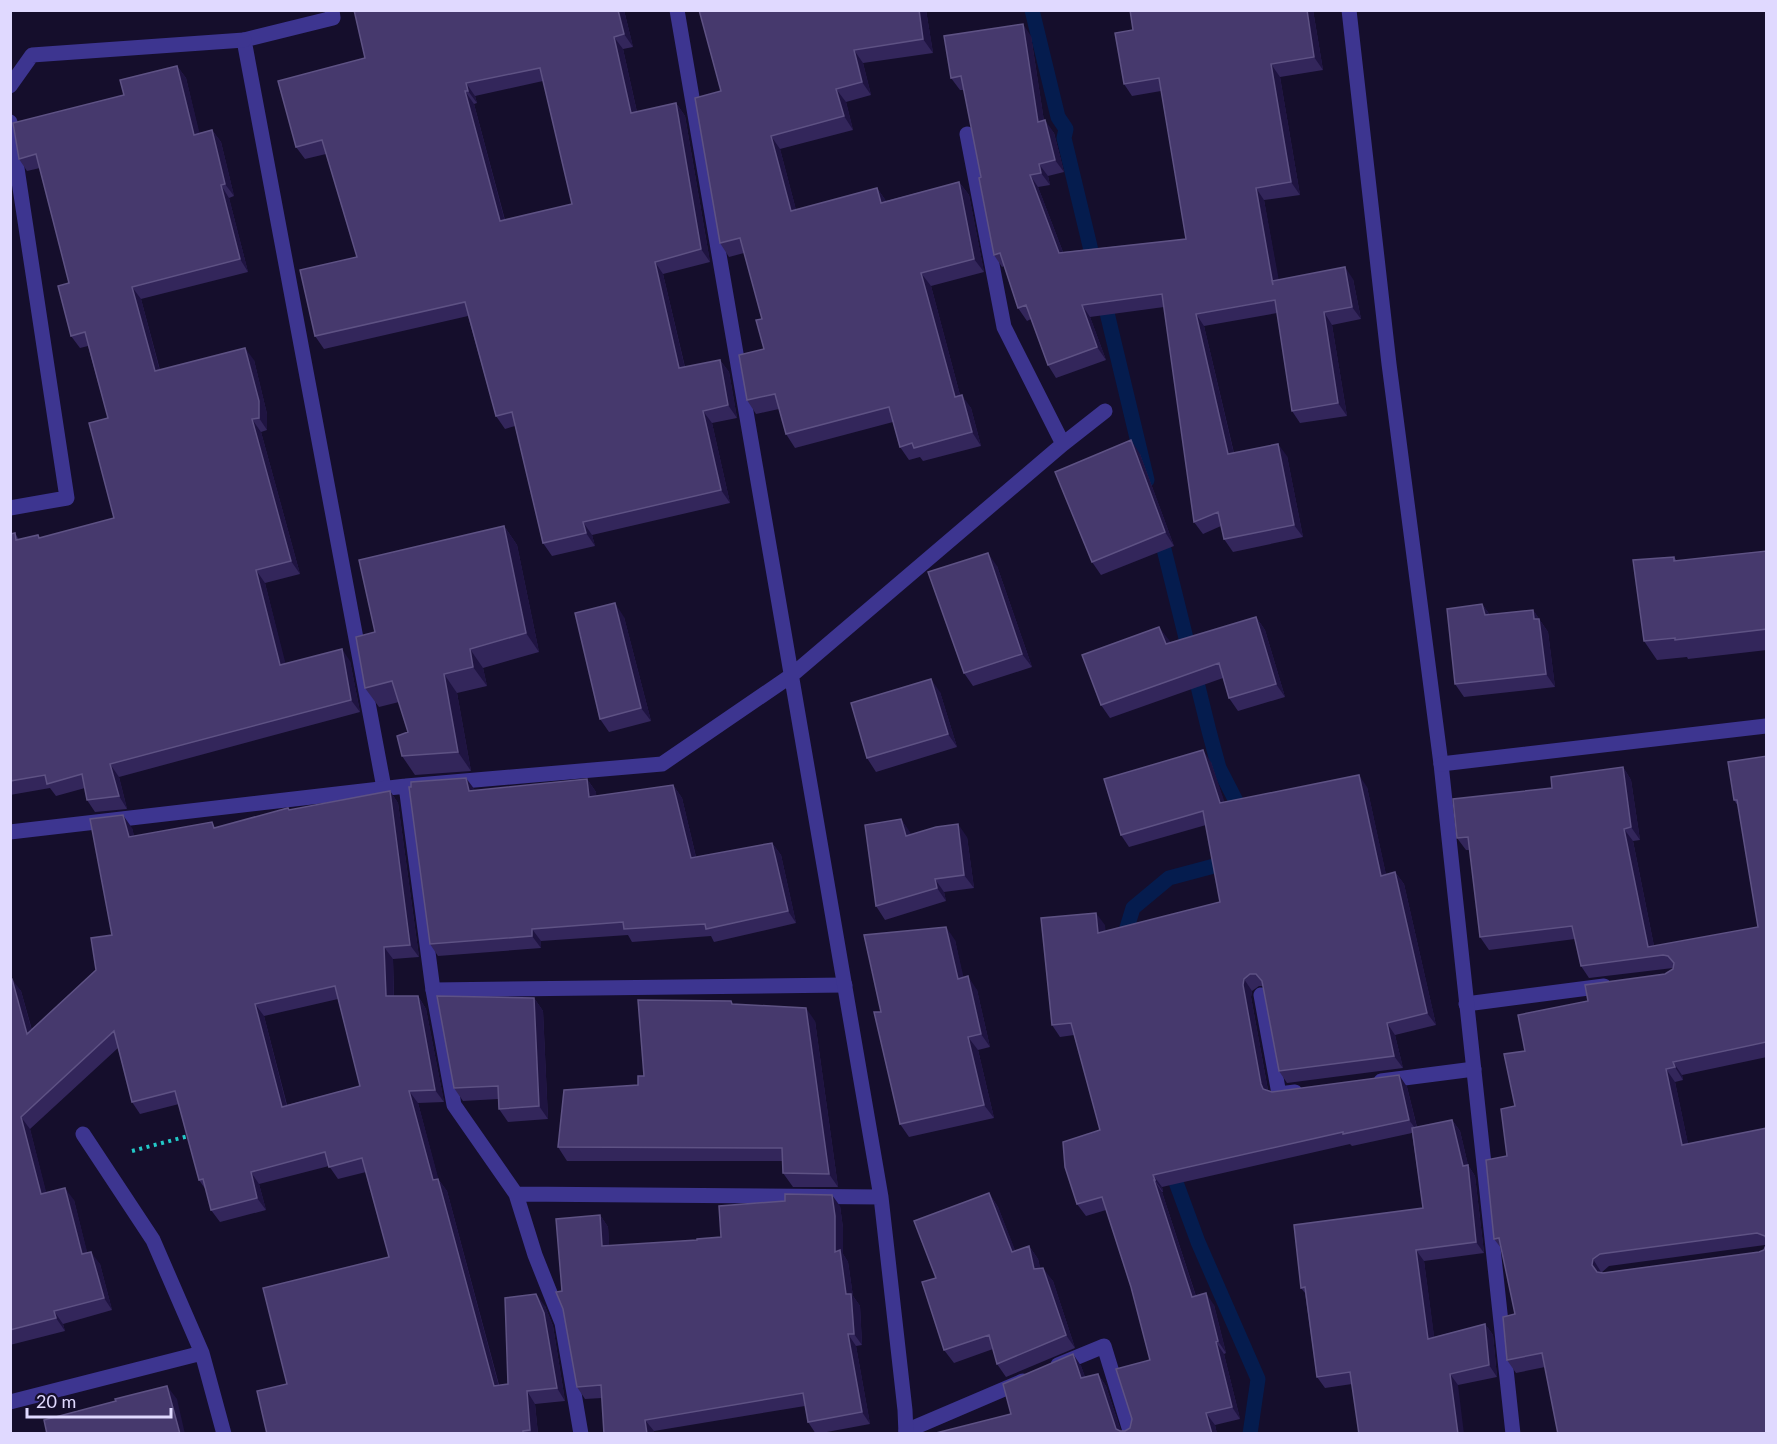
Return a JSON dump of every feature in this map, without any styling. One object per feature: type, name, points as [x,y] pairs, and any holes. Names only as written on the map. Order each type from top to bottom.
[{"type":"street","points":[[10,86],[32,55],[244,40],[333,18],[332,10]]},
{"type":"street","points":[[677,10],[881,1197],[906,1432],[1104,1346],[1131,1434]]},
{"type":"street","points":[[1349,10],[1389,364],[1441,764],[1513,1434]]},
{"type":"street","points":[[244,40],[384,788]]},
{"type":"street","points":[[10,122],[67,498],[10,508]]},
{"type":"street","points":[[967,134],[1004,327],[1063,444]]},
{"type":"street","points":[[10,832],[384,788],[662,764],[792,675],[1063,444],[1105,411]]},
{"type":"street","points":[[1441,764],[1767,726]]},
{"type":"street","points":[[406,786],[433,990],[454,1105],[516,1194],[535,1255],[562,1323],[581,1434]]},
{"type":"street","points":[[433,990],[845,985]]},
{"type":"street","points":[[1466,1004],[1615,985]]},
{"type":"street","points":[[1261,995],[1279,1094],[1313,1090]]},
{"type":"street","points":[[1371,1083],[1474,1069]]},
{"type":"street","points":[[83,1134],[153,1240],[202,1353],[224,1434]]},
{"type":"street","points":[[516,1194],[881,1197]]},
{"type":"street","points":[[10,1402],[202,1353]]},
{"type":"path","points":[[100,1159],[193,1135]]},
{"type":"building","points":[[354,10],[618,10],[624,34],[614,37],[631,113],[676,103],[701,249],[655,262],[679,368],[720,360],[728,405],[703,411],[721,490],[583,522],[586,533],[543,543],[512,412],[496,416],[465,302],[315,336],[300,270],[357,257],[322,140],[296,147],[278,81],[365,58]],"holes":[[[540,68],[572,204],[500,221],[465,91],[468,91],[466,83]]]},
{"type":"building","points":[[699,10],[919,10],[923,39],[854,50],[862,82],[836,89],[844,116],[771,136],[791,211],[877,188],[881,203],[959,182],[974,259],[921,273],[955,397],[962,395],[972,432],[914,448],[912,443],[900,447],[889,407],[786,434],[775,394],[747,400],[739,355],[764,349],[756,320],[762,319],[740,238],[720,243],[695,98],[721,91]]},
{"type":"building","points":[[1130,10],[1307,10],[1314,57],[1271,64],[1291,182],[1256,188],[1272,281],[1345,267],[1352,307],[1324,312],[1338,403],[1292,411],[1275,300],[1196,314],[1228,454],[1278,444],[1294,525],[1224,539],[1218,512],[1194,522],[1162,294],[1082,305],[1097,347],[1048,365],[1026,305],[1018,308],[1000,253],[994,255],[961,76],[951,78],[944,36],[1023,24],[1038,122],[1045,120],[1055,160],[1039,164],[1041,173],[1030,175],[1059,253],[1186,239],[1159,78],[1124,84],[1115,33],[1133,30]]},
{"type":"building","points":[[177,66],[194,135],[212,130],[225,184],[221,185],[240,259],[132,287],[155,371],[245,348],[259,401],[259,418],[252,419],[291,561],[256,570],[280,665],[342,649],[351,700],[110,764],[119,796],[87,800],[82,774],[47,784],[45,775],[10,781],[10,534],[15,533],[16,540],[38,535],[39,538],[114,518],[89,423],[108,418],[85,332],[71,336],[58,286],[69,283],[36,154],[19,159],[13,123],[124,95],[120,80]]},
{"type":"building","points":[[1131,440],[1165,532],[1092,562],[1055,472]]},
{"type":"building","points":[[504,526],[526,633],[470,649],[473,667],[444,674],[458,752],[402,756],[397,736],[408,732],[392,681],[365,688],[356,637],[375,632],[359,560]]},
{"type":"building","points":[[1767,551],[1767,629],[1675,640],[1675,638],[1644,641],[1633,560],[1674,557],[1674,561]]},
{"type":"building","points":[[988,553],[1022,654],[964,673],[928,572]]},
{"type":"building","points":[[615,603],[641,708],[600,719],[575,613]]},
{"type":"building","points":[[1482,604],[1485,615],[1533,610],[1534,619],[1539,619],[1546,674],[1455,684],[1447,609]]},
{"type":"building","points":[[1256,617],[1276,684],[1229,698],[1219,663],[1101,705],[1082,655],[1159,627],[1166,644]]},
{"type":"building","points":[[931,679],[948,734],[867,758],[851,703]]},
{"type":"building","points":[[1203,750],[1220,803],[1359,775],[1381,876],[1395,872],[1427,1013],[1387,1023],[1394,1056],[1279,1071],[1262,981],[1256,974],[1250,974],[1244,979],[1243,985],[1263,1089],[1272,1092],[1399,1075],[1409,1120],[1343,1134],[1343,1132],[1153,1175],[1192,1297],[1206,1293],[1218,1341],[1216,1342],[1232,1407],[1206,1413],[1212,1434],[932,1434],[1011,1414],[1003,1384],[1073,1354],[1081,1378],[1098,1374],[1116,1429],[1125,1431],[1130,1428],[1132,1419],[1116,1369],[1150,1360],[1131,1287],[1102,1197],[1077,1204],[1065,1167],[1063,1142],[1100,1130],[1071,1023],[1052,1025],[1041,918],[1096,913],[1098,933],[1220,902],[1203,811],[1121,835],[1104,779]]},
{"type":"building","points":[[1767,756],[1767,1043],[1673,1062],[1675,1067],[1666,1069],[1682,1145],[1767,1128],[1767,1241],[1765,1236],[1757,1233],[1600,1254],[1593,1259],[1592,1265],[1597,1272],[1603,1273],[1759,1252],[1764,1250],[1767,1243],[1767,1434],[1558,1434],[1542,1353],[1507,1360],[1503,1317],[1515,1314],[1499,1238],[1494,1239],[1486,1160],[1507,1156],[1501,1109],[1515,1106],[1504,1054],[1525,1051],[1518,1015],[1588,1001],[1585,985],[1665,974],[1673,969],[1674,963],[1668,956],[1663,955],[1581,966],[1572,926],[1480,937],[1468,837],[1457,838],[1453,799],[1552,788],[1551,777],[1623,767],[1631,827],[1624,829],[1648,947],[1758,927],[1737,800],[1734,800],[1728,762]]},
{"type":"building","points":[[466,778],[469,791],[587,779],[589,797],[673,785],[691,858],[772,843],[788,911],[706,929],[705,924],[624,929],[623,922],[532,929],[532,936],[430,944],[409,787],[411,787],[411,782]]},
{"type":"building","points":[[390,791],[410,945],[384,947],[386,996],[418,996],[435,1090],[409,1091],[433,1180],[438,1179],[494,1386],[508,1384],[505,1298],[536,1294],[544,1313],[557,1388],[527,1391],[530,1430],[523,1431],[523,1434],[267,1434],[257,1391],[287,1384],[263,1288],[389,1257],[362,1158],[329,1167],[325,1152],[251,1172],[257,1198],[211,1210],[203,1179],[199,1180],[175,1091],[132,1102],[114,1031],[21,1117],[41,1194],[65,1188],[82,1254],[91,1252],[104,1298],[54,1311],[56,1318],[10,1330],[10,979],[12,979],[27,1034],[96,970],[91,938],[112,935],[90,819],[123,815],[129,837],[212,822],[214,828],[288,808],[289,810]],"holes":[[[335,986],[360,1086],[282,1107],[255,1004]]]},
{"type":"building","points":[[901,819],[906,836],[936,827],[958,824],[964,875],[935,879],[937,888],[876,906],[865,825]]},
{"type":"building","points":[[946,927],[958,979],[968,976],[981,1034],[968,1037],[984,1105],[900,1124],[874,1012],[881,1012],[864,935]]},
{"type":"building","points":[[437,996],[534,998],[539,1106],[499,1109],[498,1086],[454,1088]]},
{"type":"building","points":[[638,1000],[731,1001],[732,1004],[806,1008],[829,1174],[783,1173],[782,1148],[558,1147],[564,1090],[638,1085],[638,1076],[644,1076]]},
{"type":"building","points":[[1452,1120],[1463,1166],[1468,1165],[1476,1242],[1416,1250],[1428,1339],[1485,1324],[1489,1365],[1450,1374],[1458,1434],[1359,1434],[1350,1372],[1317,1377],[1305,1287],[1301,1288],[1294,1225],[1423,1208],[1412,1128]]},
{"type":"building","points":[[989,1193],[1012,1252],[1029,1246],[1034,1269],[1043,1268],[1066,1335],[997,1364],[989,1335],[944,1350],[922,1282],[936,1278],[914,1221]]},
{"type":"building","points":[[785,1194],[832,1195],[835,1216],[835,1252],[840,1250],[846,1294],[851,1294],[854,1334],[848,1334],[862,1412],[808,1422],[803,1393],[645,1420],[647,1434],[604,1434],[601,1385],[577,1387],[563,1309],[556,1292],[562,1291],[556,1219],[600,1215],[602,1246],[697,1240],[721,1237],[719,1206],[785,1201]]},
{"type":"building","points":[[167,1386],[180,1434],[47,1434],[44,1420]]},
{"type":"waterway","points":[[1032,10],[1058,117],[1066,129],[1064,138],[1095,267]]},
{"type":"waterway","points":[[1103,296],[1147,480]]},
{"type":"waterway","points":[[1159,529],[1219,768],[1237,803],[1242,820]]},
{"type":"waterway","points":[[1122,944],[1133,908],[1169,878],[1214,866],[1229,856]]},
{"type":"waterway","points":[[1170,1166],[1198,1242],[1258,1379],[1250,1434]]}]
